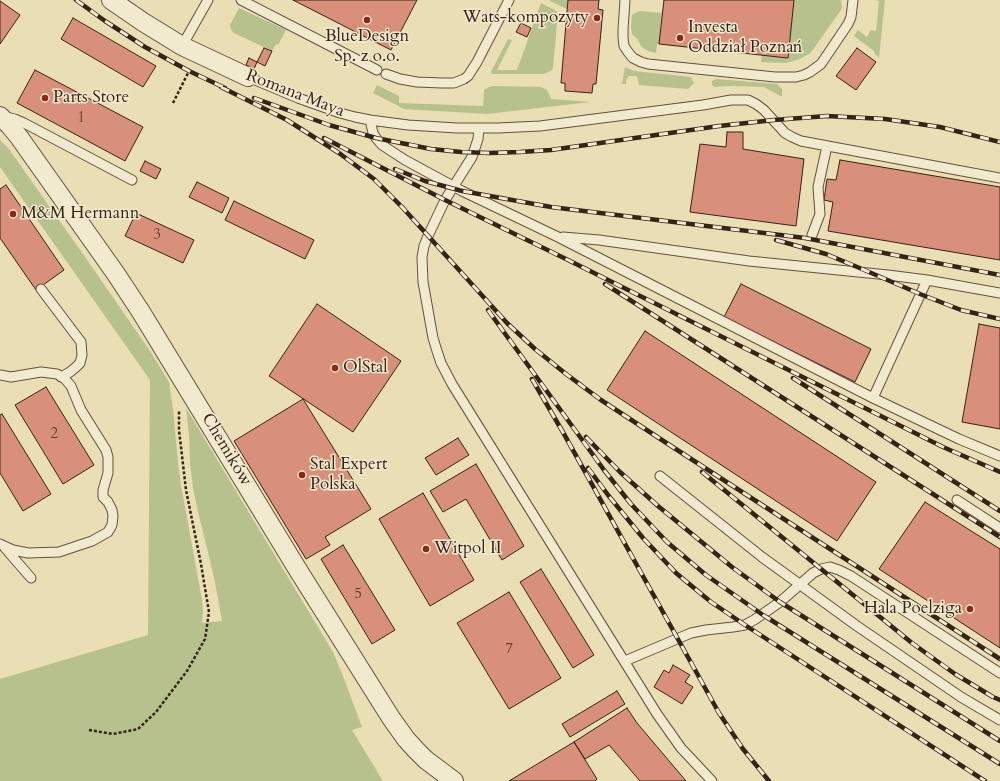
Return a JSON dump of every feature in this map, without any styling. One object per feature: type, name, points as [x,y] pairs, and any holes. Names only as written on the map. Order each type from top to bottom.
[{"type":"street","name":"Romana Maya","points":[[111,0],[182,46],[248,77]]},
{"type":"street","name":"Chemików","points":[[0,117],[19,137],[142,312],[298,570],[391,718],[406,739],[421,755],[454,781]]},
{"type":"lane","points":[[182,46],[208,0]]},
{"type":"lane","points":[[241,0],[382,72],[400,79],[417,82],[442,83],[454,83],[468,76],[477,62],[509,0]]},
{"type":"lane","points":[[625,0],[624,46],[633,58],[648,64],[775,78],[804,75],[821,64],[848,24],[851,17],[853,0]]},
{"type":"lane","name":"Romana Maya","points":[[248,77],[320,106],[370,120],[450,128],[540,126],[748,100],[764,110],[785,133],[801,141],[999,176]]},
{"type":"lane","points":[[0,117],[15,119],[24,123],[132,180]]},
{"type":"lane","points":[[370,120],[373,133],[382,145],[405,160],[873,398],[959,439],[1000,456]]},
{"type":"lane","points":[[479,128],[478,138],[472,157],[445,200],[424,246],[422,257],[423,282],[437,351],[452,384],[646,697],[685,753],[712,781]]},
{"type":"lane","points":[[812,235],[820,214],[818,187],[827,146]]},
{"type":"lane","points":[[558,237],[600,240],[749,261],[899,276],[1000,293]]},
{"type":"lane","points":[[873,398],[927,280]]},
{"type":"lane","points":[[41,289],[80,342],[82,355],[80,363],[62,377]]},
{"type":"lane","points":[[0,376],[10,377],[41,372],[57,374],[65,379],[71,386],[81,410],[106,450],[108,457],[108,473],[103,490],[104,497],[112,510],[113,516],[112,525],[108,532],[92,541],[59,552],[28,553],[13,550],[1,544]]},
{"type":"lane","points":[[660,476],[762,557],[857,626],[961,697],[1000,720]]},
{"type":"lane","points":[[957,500],[1000,528]]},
{"type":"lane","points":[[1,544],[31,578]]},
{"type":"lane","points":[[625,662],[691,633],[744,625],[763,615],[813,573],[830,567],[851,576],[1000,673]]},
{"type":"path","points":[[173,103],[192,65]]},
{"type":"path","points":[[89,730],[113,734],[138,729],[156,712],[187,671],[205,639],[209,612],[186,490],[179,430],[179,408]]},
{"type":"green space","points":[[568,0],[567,9],[550,1]]},
{"type":"green space","points":[[794,0],[841,0],[842,7],[809,54],[800,59],[786,63],[761,62],[762,55],[788,57]]},
{"type":"green space","points":[[875,0],[885,0],[879,58],[874,51],[854,36],[858,30],[867,37],[871,30],[876,31],[879,1]]},
{"type":"green space","points":[[541,3],[558,13],[553,68],[551,71],[543,74],[492,74],[491,71],[508,39],[512,40],[497,70],[517,70]]},
{"type":"green space","points":[[239,8],[286,30],[278,45],[276,44],[272,51],[234,33],[231,30],[230,25]]},
{"type":"green space","points":[[640,11],[662,13],[659,44],[657,44],[656,53],[643,48],[632,34],[632,15]]},
{"type":"green space","points":[[625,67],[634,71],[691,77],[694,83],[688,89],[639,85],[637,76],[629,76],[626,80],[626,84],[622,84]]},
{"type":"green space","points":[[716,79],[777,84],[782,89],[782,96],[764,87],[714,87],[712,85],[712,81]]},
{"type":"green space","points":[[377,85],[399,96],[399,103],[483,106],[484,90],[493,86],[541,87],[547,90],[551,99],[591,102],[487,114],[404,109],[373,93]]},
{"type":"green space","points":[[0,140],[9,149],[85,257],[150,351],[169,382],[181,485],[202,600],[202,623],[222,621],[214,577],[193,488],[186,408],[333,652],[362,727],[352,730],[383,781],[0,781],[0,679],[148,635],[150,380],[0,167]]},
{"type":"building","points":[[293,0],[417,0],[391,50]]},
{"type":"building","points":[[568,0],[599,0],[598,9],[603,10],[596,84],[593,84],[592,93],[565,91],[565,83],[561,83]]},
{"type":"building","points":[[664,0],[794,0],[788,58],[659,44]]},
{"type":"building","points":[[0,1],[20,15],[0,44]]},
{"type":"building","points":[[73,18],[156,66],[143,87],[61,39]]},
{"type":"building","points":[[521,23],[531,28],[527,37],[516,32]]},
{"type":"building","points":[[264,48],[272,51],[265,66],[257,62]]},
{"type":"building","points":[[857,48],[876,62],[856,90],[836,76]]},
{"type":"building","points":[[249,58],[257,62],[254,69],[246,65]]},
{"type":"building","points":[[35,70],[143,127],[125,161],[17,103]]},
{"type":"building","points":[[727,132],[743,132],[743,149],[804,159],[796,226],[690,212],[700,144],[726,147]]},
{"type":"building","points":[[840,160],[1000,187],[1000,260],[828,231],[833,202],[824,200],[827,179],[836,180]]},
{"type":"building","points":[[145,161],[161,169],[156,179],[140,171]]},
{"type":"building","points":[[197,182],[229,198],[222,213],[189,197]]},
{"type":"building","name":"M&M Hermann","points":[[6,185],[64,270],[36,290],[0,238],[0,189]]},
{"type":"building","points":[[234,201],[314,240],[305,259],[225,220]]},
{"type":"building","points":[[136,213],[194,240],[183,263],[125,236]]},
{"type":"building","points":[[741,284],[871,349],[855,382],[724,317]]},
{"type":"building","name":"OlStal","points":[[317,304],[401,361],[353,432],[269,376]]},
{"type":"building","points":[[979,324],[1000,328],[1000,429],[962,422]]},
{"type":"building","points":[[645,331],[876,482],[837,541],[607,390]]},
{"type":"building","points":[[46,387],[94,465],[63,484],[15,405]]},
{"type":"building","name":"Stal Expert Polska","points":[[303,399],[371,509],[325,537],[330,545],[306,559],[234,441]]},
{"type":"building","points":[[2,414],[51,494],[23,511],[0,473],[0,415]]},
{"type":"building","points":[[458,438],[469,455],[436,475],[425,458]]},
{"type":"building","points":[[476,464],[524,546],[502,560],[466,499],[443,512],[430,491]]},
{"type":"building","name":"Witpol II","points":[[423,493],[474,580],[430,606],[379,519]]},
{"type":"building","name":"Hala Poelziga","points":[[925,502],[1000,549],[1000,648],[879,569]]},
{"type":"building","points":[[343,545],[395,630],[372,644],[321,559]]},
{"type":"building","points":[[541,569],[594,655],[573,668],[520,582]]},
{"type":"building","points":[[509,592],[561,678],[509,709],[457,623]]},
{"type":"building","points":[[673,665],[690,675],[685,682],[693,687],[682,704],[654,687],[664,670],[669,673]]},
{"type":"building","points":[[617,691],[625,704],[570,737],[562,724]]},
{"type":"building","points":[[627,708],[637,723],[686,781],[640,781],[609,745],[585,759],[574,742]]},
{"type":"building","points":[[574,742],[597,779],[595,781],[509,781]]},
{"type":"railway","points":[[76,0],[145,47],[189,71],[225,88]]},
{"type":"railway","points":[[221,87],[287,120],[339,153],[374,179],[402,207],[507,323],[535,349],[601,400],[1000,659]]},
{"type":"railway","points":[[254,98],[329,125],[376,138],[431,149],[461,152],[489,153],[551,150],[719,126],[827,116],[885,119],[940,127],[1000,142]]},
{"type":"railway","points":[[324,138],[445,200],[943,447],[1000,472]]},
{"type":"railway","points":[[395,169],[425,181],[462,191],[551,207],[805,238],[1000,275]]},
{"type":"railway","points":[[776,240],[826,254],[961,310],[1000,319]]},
{"type":"railway","points":[[605,284],[1000,537]]},
{"type":"railway","points":[[488,310],[511,342]]},
{"type":"railway","points":[[509,339],[604,470],[631,504],[667,542],[706,575],[763,615],[1000,764]]},
{"type":"railway","points":[[793,378],[1000,511]]},
{"type":"railway","points":[[532,379],[719,713],[743,749],[769,781]]},
{"type":"railway","points":[[586,437],[620,472],[658,506],[732,567],[780,602],[1000,741]]},
{"type":"railway","points":[[588,468],[643,538],[676,573],[711,602],[985,781]]},
{"type":"railway","points":[[702,472],[912,643],[955,674],[1000,700]]},
{"type":"place","name":"Wats-kompozyty","points":[[597,18]]},
{"type":"place","name":"BlueDesign Sp. z o.o.","points":[[367,20]]},
{"type":"place","name":"Investa Oddział Poznań","points":[[680,38]]},
{"type":"place","name":"Parts Store","points":[[45,98]]},
{"type":"place","name":"M&M Hermann","points":[[13,214]]},
{"type":"place","name":"OlStal","points":[[335,368]]},
{"type":"place","name":"Stal Expert Polska","points":[[302,475]]},
{"type":"place","name":"Witpol II","points":[[426,549]]},
{"type":"place","name":"Hala Poelziga","points":[[970,609]]}]
